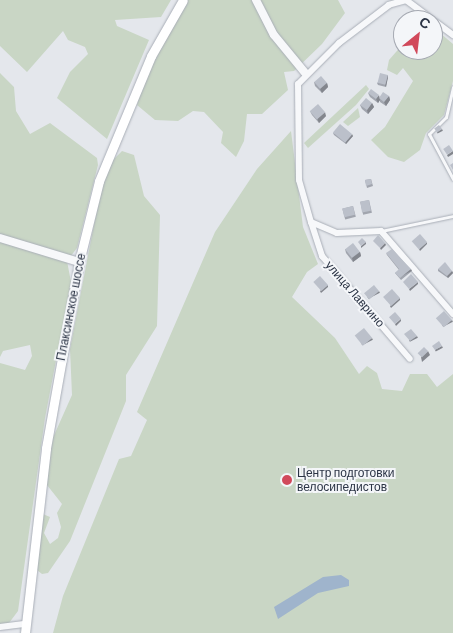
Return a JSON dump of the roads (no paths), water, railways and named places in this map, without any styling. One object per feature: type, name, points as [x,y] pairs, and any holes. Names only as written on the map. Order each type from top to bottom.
[{"type":"main road","name":"Плаксинское шоссе","points":[[25,628],[44,457],[79,262],[99,181],[151,56],[183,0]]},
{"type":"street","points":[[256,0],[274,35],[306,74],[389,5],[406,0],[453,35]]},
{"type":"street","name":"улица Лаврино","points":[[306,74],[298,84],[299,180],[322,256],[410,359]]},
{"type":"street","points":[[311,222],[337,233],[381,231],[453,314]]},
{"type":"street","points":[[0,238],[79,262]]},
{"type":"street","points":[[0,627],[25,628]]},
{"type":"lane","points":[[453,87],[446,117],[429,134],[453,179]]},
{"type":"lane","points":[[381,231],[453,216]]},
{"type":"water","points":[[341,575],[349,580],[349,586],[318,593],[278,619],[274,607],[323,577]]},
{"type":"place","name":"Центр подготовки велосипедистов","points":[[287,480]]}]
